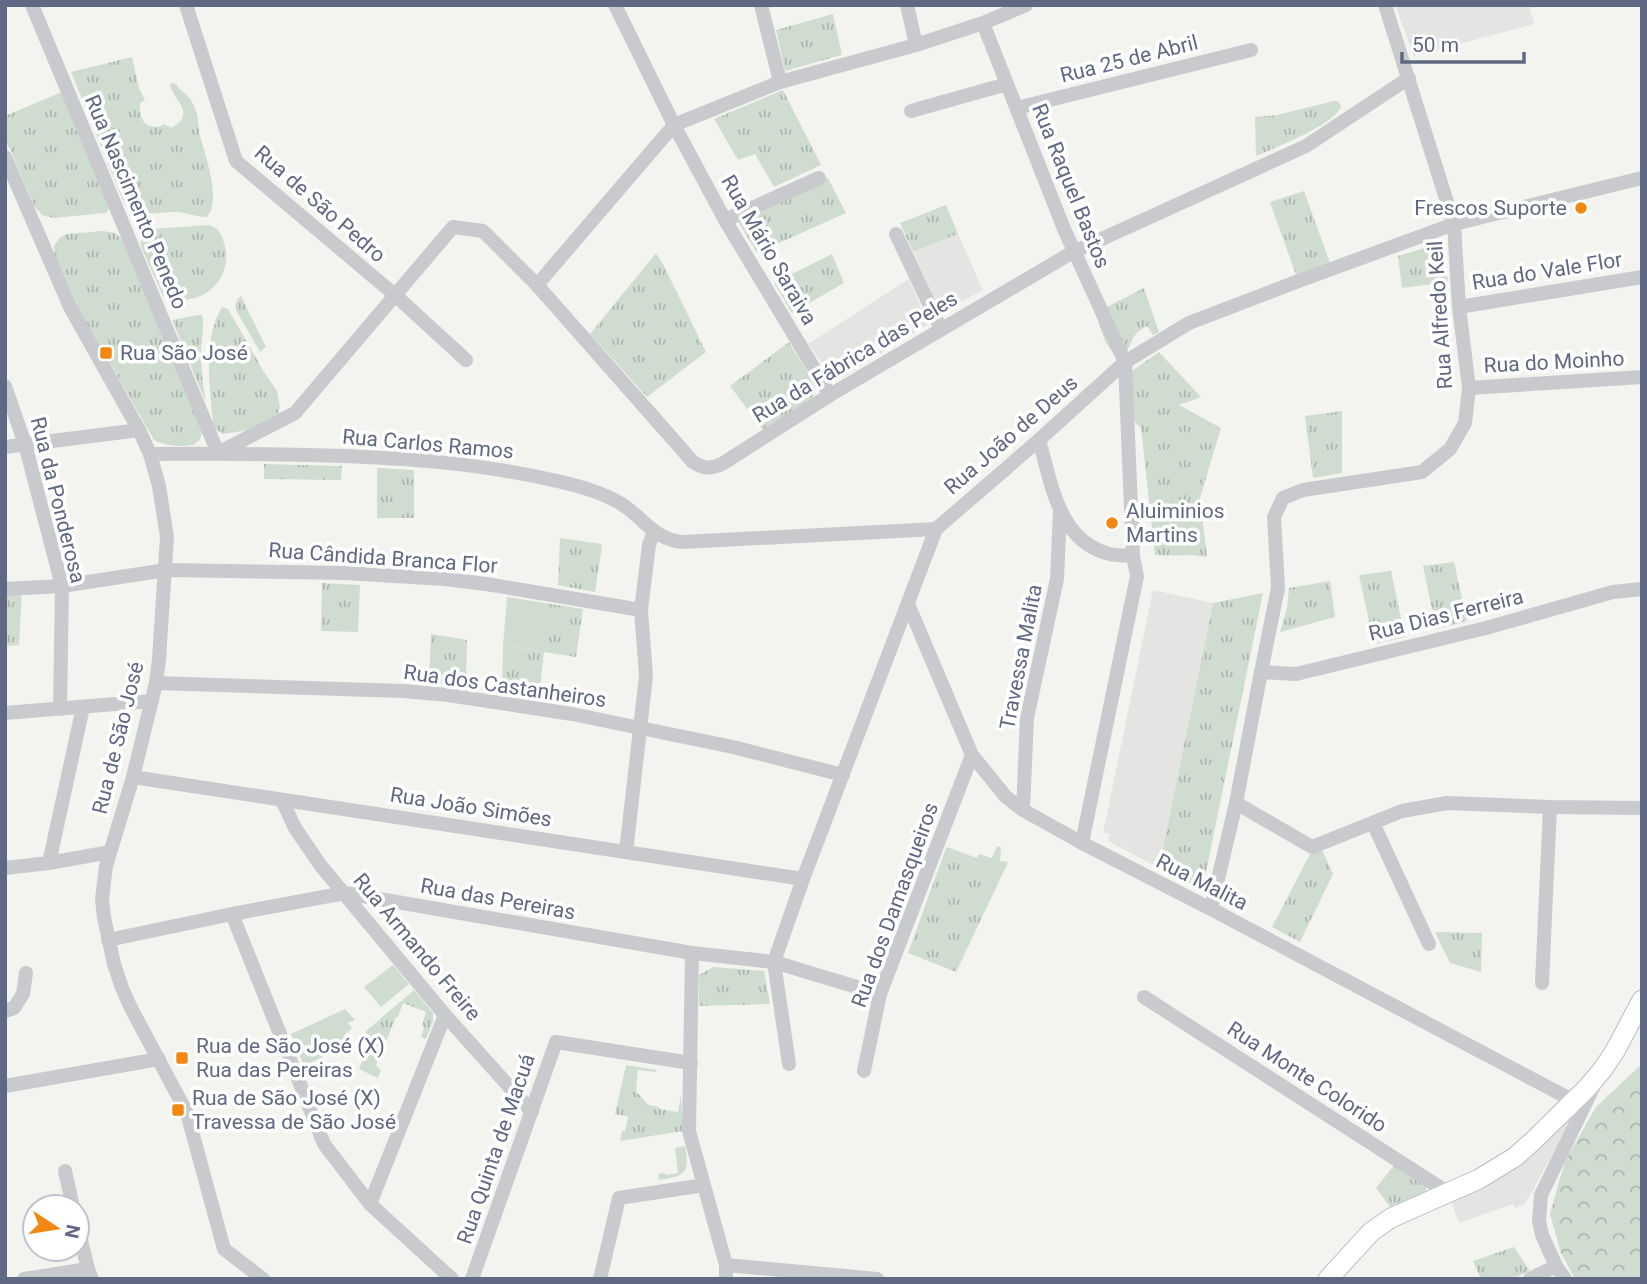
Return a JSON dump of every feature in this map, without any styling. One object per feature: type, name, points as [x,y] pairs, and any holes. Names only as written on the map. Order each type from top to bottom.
[{"type":"street","name":"Rua Nascimento Penedo","points":[[32,5],[218,453]]},
{"type":"street","name":"Rua de São Pedro","points":[[186,5],[236,160],[395,295],[466,360]]},
{"type":"street","name":"Rua Mário Saraiva","points":[[615,5],[724,220],[830,395]]},
{"type":"street","points":[[761,5],[780,82]]},
{"type":"street","points":[[907,5],[916,45]]},
{"type":"street","points":[[218,453],[295,413],[453,227],[483,231],[537,285],[674,125],[780,82],[916,45],[983,23],[1026,5]]},
{"type":"street","name":"Rua Alfredo Keil","points":[[1211,909],[1236,803],[1278,588],[1274,517],[1283,499],[1303,490],[1422,472],[1450,449],[1465,423],[1469,388],[1458,307],[1454,224],[1385,5]]},
{"type":"street","name":"Rua Raquel Bastos","points":[[983,23],[1073,251],[1125,362]]},
{"type":"street","name":"Rua 25 de Abril","points":[[1017,108],[1251,50]]},
{"type":"street","name":"Rua da Fábrica das Peles","points":[[537,285],[693,461],[703,468],[710,468],[722,464],[830,395],[1073,251],[1306,146],[1409,78]]},
{"type":"street","points":[[911,111],[1007,84]]},
{"type":"street","name":"Rua de São José","points":[[5,157],[70,307],[139,430],[150,454],[159,486],[166,524],[166,570],[156,683],[133,777],[110,852],[102,899],[108,940],[122,988],[187,1113],[224,1248],[263,1279]]},
{"type":"street","points":[[724,220],[820,178]]},
{"type":"street","name":"Rua João de Deus","points":[[789,1064],[774,962],[936,529],[1040,440],[1125,362],[1189,323],[1454,224],[1642,178]]},
{"type":"street","points":[[895,233],[941,329]]},
{"type":"street","name":"Rua do Vale Flor","points":[[1458,307],[1642,277]]},
{"type":"street","points":[[1082,843],[1137,576],[1133,556],[1125,362]]},
{"type":"street","name":"Rua do Moinho","points":[[1469,388],[1642,377]]},
{"type":"street","name":"Rua da Ponderosa","points":[[5,386],[25,444],[62,586],[60,709]]},
{"type":"street","points":[[5,447],[139,430]]},
{"type":"street","name":"Travessa Malita","points":[[1040,440],[1060,512],[1073,532],[1092,548],[1107,554],[1133,556]]},
{"type":"street","name":"Rua Carlos Ramos","points":[[150,454],[218,453],[418,460],[512,471],[594,491],[625,507],[671,541],[936,529]]},
{"type":"street","name":"Travessa Malita","points":[[1023,810],[1027,718],[1056,579],[1060,512]]},
{"type":"street","points":[[626,852],[646,676],[641,610],[649,545],[654,531]]},
{"type":"street","name":"Rua Cândida Branca Flor","points":[[5,589],[62,586],[166,570],[331,573],[445,579],[641,610]]},
{"type":"street","name":"Rua Dias Ferreira","points":[[1261,672],[1296,674],[1486,628],[1613,592],[1642,589]]},
{"type":"street","name":"Rua Malita","points":[[908,604],[972,755],[1006,797],[1023,810],[1574,1101]]},
{"type":"street","name":"Rua dos Castanheiros","points":[[156,683],[425,693],[572,714],[733,747],[843,775]]},
{"type":"street","points":[[5,713],[152,701]]},
{"type":"street","points":[[49,863],[83,707]]},
{"type":"street","name":"Rua dos Damasqueiros","points":[[864,1071],[880,994],[972,755]]},
{"type":"street","name":"Rua João Simões","points":[[133,777],[803,879]]},
{"type":"street","name":"Rua Armando Freire","points":[[282,800],[295,828],[321,866],[445,1015],[531,1112]]},
{"type":"street","points":[[1236,803],[1312,847],[1402,811],[1447,803],[1642,808]]},
{"type":"street","points":[[1542,983],[1550,807]]},
{"type":"street","points":[[1373,823],[1430,944]]},
{"type":"street","points":[[5,868],[110,852]]},
{"type":"street","name":"Rua das Pereiras","points":[[108,940],[345,893],[692,953],[774,962],[880,994]]},
{"type":"street","points":[[232,914],[324,1144],[370,1204],[452,1279]]},
{"type":"street","points":[[692,953],[689,1132],[726,1272],[877,1279]]},
{"type":"street","points":[[5,1011],[14,1008],[23,994],[26,973]]},
{"type":"street","name":"Rua Monte Colorido","points":[[1144,997],[1447,1192]]},
{"type":"street","points":[[1530,1279],[1561,1273],[1542,1235],[1539,1221],[1541,1195],[1603,1069],[1642,1000]]},
{"type":"street","points":[[370,1204],[445,1015]]},
{"type":"street","name":"Rua Quinta de Macuá","points":[[472,1279],[556,1042],[691,1063]]},
{"type":"street","points":[[5,1086],[159,1059]]},
{"type":"street","points":[[1328,1279],[1371,1232],[1391,1218],[1479,1179],[1515,1157],[1574,1101],[1603,1069]]},
{"type":"street","points":[[65,1171],[70,1193]]},
{"type":"street","points":[[600,1279],[619,1198],[704,1185]]},
{"type":"street","points":[[24,1279],[90,1274]]},
{"type":"shaded area","points":[[1395,5],[1529,5],[1534,24],[1414,56]]},
{"type":"shaded area","points":[[958,234],[983,290],[941,313],[913,252]]},
{"type":"shaded area","points":[[909,279],[928,324],[842,378],[833,378],[808,344]]},
{"type":"shaded area","points":[[1153,590],[1213,603],[1159,868],[1108,841],[1110,834],[1103,833]]},
{"type":"shaded area","points":[[1575,1109],[1569,1125],[1525,1204],[1515,1208],[1513,1204],[1459,1223],[1451,1201]]},
{"type":"green space","points":[[833,14],[842,55],[785,71],[776,30]]},
{"type":"green space","points":[[132,57],[139,88],[145,100],[140,103],[140,109],[145,123],[154,127],[165,124],[171,128],[179,123],[183,112],[172,91],[172,83],[176,84],[195,107],[213,187],[211,209],[207,217],[178,212],[141,213],[123,201],[71,72]]},
{"type":"green space","points":[[783,90],[821,165],[774,187],[755,154],[738,160],[714,119]]},
{"type":"green space","points":[[64,91],[110,207],[106,213],[53,218],[42,215],[34,206],[5,137],[5,116]]},
{"type":"green space","points":[[1339,102],[1341,107],[1327,121],[1256,156],[1255,117],[1277,115]]},
{"type":"green space","points":[[828,178],[846,213],[757,253],[737,220]]},
{"type":"green space","points":[[1304,191],[1330,263],[1296,275],[1270,202]]},
{"type":"green space","points":[[946,205],[958,234],[913,252],[900,223]]},
{"type":"green space","points":[[208,225],[219,232],[226,250],[221,277],[200,296],[180,300],[163,296],[142,249],[143,234],[152,229]]},
{"type":"green space","points":[[103,231],[115,233],[124,241],[202,432],[199,440],[192,445],[175,446],[154,440],[81,313],[55,257],[54,246],[60,237]]},
{"type":"green space","points":[[1431,246],[1443,250],[1448,282],[1402,288],[1398,256]]},
{"type":"green space","points":[[656,253],[706,352],[647,397],[590,334]]},
{"type":"green space","points":[[832,254],[844,283],[792,313],[774,283]]},
{"type":"green space","points":[[1144,288],[1159,332],[1153,335],[1147,326],[1135,336],[1124,356],[1114,355],[1105,341],[1095,313]]},
{"type":"green space","points":[[241,296],[266,347],[260,352],[237,312],[236,303]]},
{"type":"green space","points":[[222,307],[228,309],[277,391],[280,407],[273,418],[255,429],[223,434],[215,429],[213,424],[209,380],[212,334]]},
{"type":"green space","points":[[202,315],[203,319],[201,357],[206,403],[172,320]]},
{"type":"green space","points":[[789,342],[815,384],[816,392],[812,399],[764,431],[730,386]]},
{"type":"green space","points":[[1159,352],[1201,397],[1179,405],[1221,428],[1200,498],[1207,557],[1155,555],[1141,428],[1130,417],[1132,371]]},
{"type":"green space","points":[[1342,411],[1342,473],[1313,478],[1305,416]]},
{"type":"green space","points":[[264,464],[342,466],[341,480],[264,479]]},
{"type":"green space","points":[[377,468],[414,470],[414,518],[377,518]]},
{"type":"green space","points":[[560,538],[601,544],[595,592],[558,585]]},
{"type":"green space","points":[[1454,562],[1467,621],[1436,629],[1423,566]]},
{"type":"green space","points":[[1391,571],[1405,637],[1374,644],[1359,575]]},
{"type":"green space","points":[[1330,581],[1335,617],[1280,632],[1289,588]]},
{"type":"green space","points":[[322,583],[360,585],[358,632],[321,631]]},
{"type":"green space","points":[[22,591],[19,645],[5,646],[5,592]]},
{"type":"green space","points":[[1263,593],[1204,882],[1193,884],[1159,868],[1213,603]]},
{"type":"green space","points":[[507,597],[545,603],[540,651],[503,645]]},
{"type":"green space","points":[[545,603],[583,609],[576,657],[544,652],[539,698],[502,692],[503,645],[539,651]]},
{"type":"green space","points":[[431,634],[467,640],[466,687],[429,682]]},
{"type":"green space","points":[[997,846],[1002,848],[1000,861],[1008,862],[1003,873],[945,851],[947,847],[977,858],[979,854],[992,858]]},
{"type":"green space","points":[[1322,850],[1333,874],[1300,942],[1272,927],[1310,854]]},
{"type":"green space","points":[[945,851],[1003,873],[956,972],[908,953]]},
{"type":"green space","points":[[1435,932],[1482,933],[1481,972],[1450,963]]},
{"type":"green space","points":[[393,965],[409,984],[381,1007],[364,987]]},
{"type":"green space","points":[[713,967],[764,971],[770,1004],[699,1006],[699,975]]},
{"type":"green space","points":[[414,990],[433,1013],[426,1039],[421,1037],[426,1012],[403,1003],[376,1065],[381,1070],[378,1078],[359,1069],[371,1039],[365,1032]]},
{"type":"green space","points":[[345,1009],[355,1020],[348,1023],[352,1028],[344,1035],[348,1045],[304,1066],[291,1034]]},
{"type":"green space","points":[[1642,1064],[1642,1279],[1575,1279],[1561,1253],[1550,1214],[1565,1161],[1596,1107]]},
{"type":"green space","points":[[626,1065],[657,1070],[638,1070],[636,1091],[648,1105],[678,1112],[681,1095],[683,1131],[620,1141],[628,1117],[615,1114]]},
{"type":"green space","points":[[685,1146],[687,1163],[684,1172],[659,1180],[658,1174],[678,1173],[675,1148]]},
{"type":"green space","points":[[1395,1164],[1427,1186],[1425,1192],[1390,1207],[1376,1188]]},
{"type":"green space","points":[[1514,1247],[1530,1271],[1512,1279],[1481,1279],[1473,1261]]},
{"type":"place","name":"Frescos Suporte","points":[[1581,208]]},
{"type":"place","name":"Rua São José","points":[[106,353]]},
{"type":"place","name":"Aluiminios Martins","points":[[1112,523]]},
{"type":"place","name":"Rua de São José (X) Rua das Pereiras","points":[[182,1058]]},
{"type":"place","name":"Rua de São José (X) Travessa de São José","points":[[178,1110]]}]
